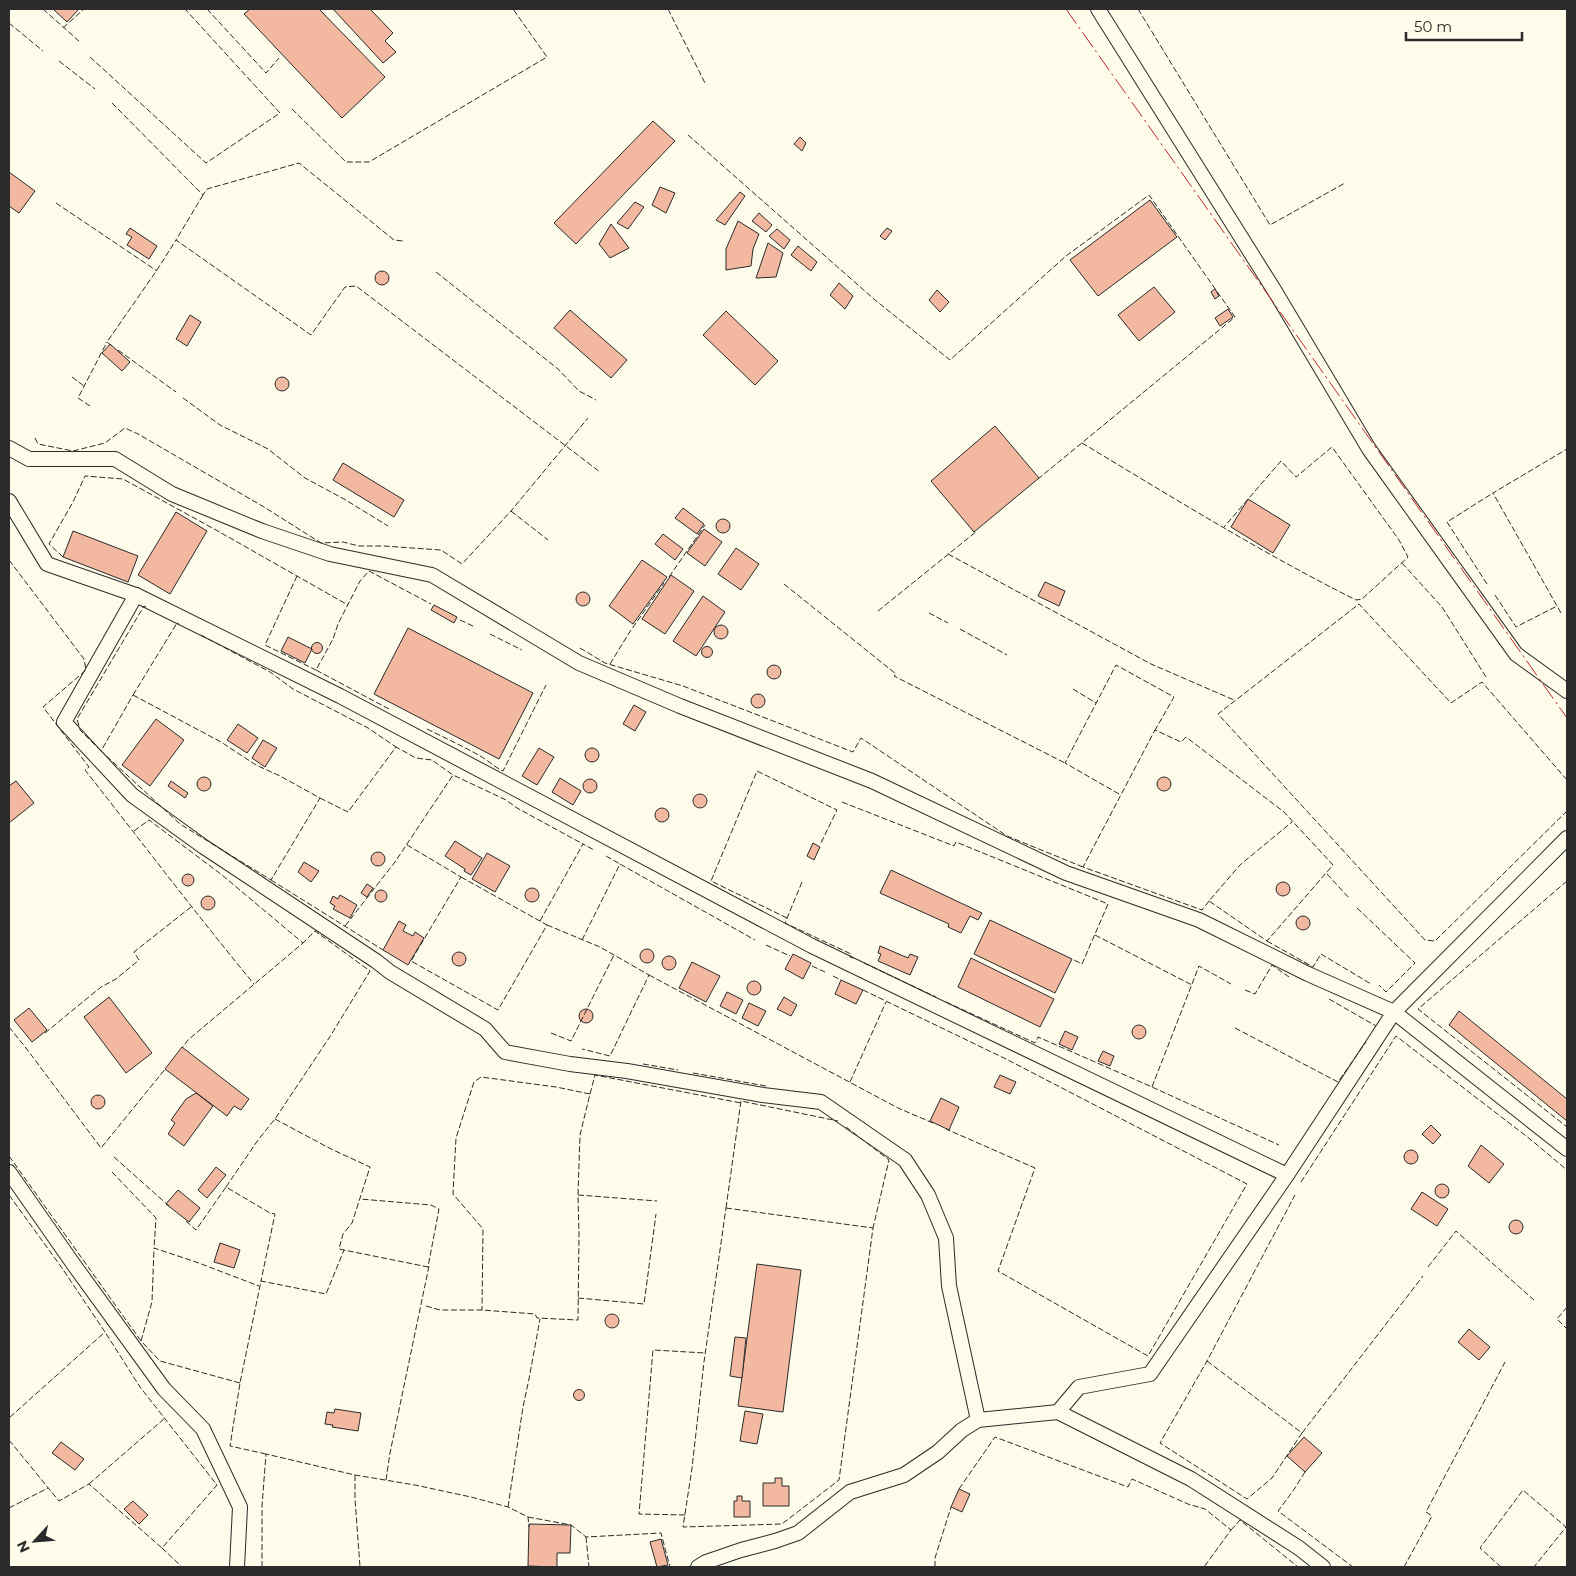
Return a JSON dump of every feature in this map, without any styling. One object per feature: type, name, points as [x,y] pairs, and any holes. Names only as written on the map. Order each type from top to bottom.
[{"type":"street","points":[[1098,9],[1276,293],[1369,449],[1516,654],[1567,691]]},
{"type":"street","points":[[9,448],[29,459],[115,459],[172,494],[262,531],[330,554],[432,575],[580,663],[680,706],[872,781],[1066,873],[1199,920],[1308,974],[1394,1012],[1567,1149]]},
{"type":"street","points":[[9,501],[47,564],[136,595],[340,696],[812,946],[1287,1174]]},
{"type":"street","points":[[136,595],[64,722],[132,795],[204,847],[390,972],[485,1029],[505,1052],[763,1095],[820,1102],[905,1160],[928,1195],[946,1238],[948,1286],[978,1420]]},
{"type":"street","points":[[1058,1412],[1079,1387],[1150,1374],[1287,1174],[1394,1012],[1567,838]]},
{"type":"street","points":[[9,1172],[164,1389],[203,1429],[240,1508],[237,1567]]},
{"type":"street","points":[[698,1567],[706,1562],[741,1550],[798,1533],[850,1492],[904,1475],[938,1452],[962,1430],[978,1420],[1058,1412],[1191,1479],[1299,1548],[1323,1567]]},
{"type":"building","points":[[53,9],[79,9],[67,22]]},
{"type":"building","points":[[250,9],[319,9],[385,77],[342,118],[244,14]]},
{"type":"building","points":[[333,9],[370,9],[393,33],[385,41],[396,52],[383,63]]},
{"type":"building","points":[[653,121],[675,141],[576,244],[554,223]]},
{"type":"building","points":[[800,137],[806,143],[802,151],[794,144]]},
{"type":"building","points":[[9,172],[35,191],[19,213],[9,206]]},
{"type":"building","points":[[660,187],[675,193],[666,213],[652,205]]},
{"type":"building","points":[[740,192],[745,196],[725,225],[716,220]]},
{"type":"building","points":[[1150,200],[1177,237],[1098,296],[1070,260]]},
{"type":"building","points":[[635,202],[644,207],[628,229],[617,223]]},
{"type":"building","points":[[759,213],[772,225],[766,232],[752,221]]},
{"type":"building","points":[[738,221],[759,234],[753,249],[751,266],[726,270],[726,249]]},
{"type":"building","points":[[611,224],[629,248],[610,258],[599,244]]},
{"type":"building","points":[[130,228],[157,246],[149,259],[127,245],[132,237],[126,234]]},
{"type":"building","points":[[887,228],[892,231],[885,240],[880,236]]},
{"type":"building","points":[[777,229],[790,240],[784,249],[769,236]]},
{"type":"building","points":[[768,243],[783,253],[776,277],[756,278]]},
{"type":"building","points":[[798,246],[817,262],[811,271],[791,255]]},
{"type":"building","points":[[382,271],[387,273],[389,278],[387,283],[382,285],[377,283],[375,278],[377,273]]},
{"type":"building","points":[[839,283],[853,296],[845,309],[830,295]]},
{"type":"building","points":[[1154,287],[1175,312],[1139,341],[1118,315]]},
{"type":"building","points":[[1215,289],[1219,296],[1215,299],[1211,292]]},
{"type":"building","points":[[937,290],[949,302],[940,312],[929,300]]},
{"type":"building","points":[[1228,309],[1233,317],[1220,326],[1215,318]]},
{"type":"building","points":[[570,310],[627,360],[611,378],[554,328]]},
{"type":"building","points":[[726,311],[778,361],[755,385],[703,335]]},
{"type":"building","points":[[190,315],[201,322],[187,346],[176,339]]},
{"type":"building","points":[[110,344],[130,362],[122,371],[102,353]]},
{"type":"building","points":[[282,377],[287,379],[289,384],[287,389],[282,391],[277,389],[275,384],[277,379]]},
{"type":"building","points":[[995,426],[1039,478],[974,532],[931,481]]},
{"type":"building","points":[[343,463],[404,500],[394,517],[333,480]]},
{"type":"building","points":[[1248,499],[1290,525],[1273,553],[1231,527]]},
{"type":"building","points":[[683,508],[704,524],[697,534],[675,518]]},
{"type":"building","points":[[176,512],[207,531],[170,594],[138,575]]},
{"type":"building","points":[[720,519],[726,519],[730,526],[726,533],[720,533],[716,529],[716,523]]},
{"type":"building","points":[[704,529],[722,542],[705,566],[687,553]]},
{"type":"building","points":[[73,531],[138,556],[128,582],[63,557]]},
{"type":"building","points":[[663,534],[683,549],[675,560],[655,544]]},
{"type":"building","points":[[736,548],[759,564],[741,590],[718,574]]},
{"type":"building","points":[[642,560],[667,577],[633,624],[609,606]]},
{"type":"building","points":[[671,575],[694,591],[665,634],[642,619]]},
{"type":"building","points":[[1045,582],[1065,591],[1059,606],[1038,596]]},
{"type":"building","points":[[580,592],[586,592],[590,599],[586,606],[580,606],[576,602],[576,596]]},
{"type":"building","points":[[703,596],[725,612],[696,656],[673,641]]},
{"type":"building","points":[[434,605],[457,617],[454,623],[431,610]]},
{"type":"building","points":[[721,625],[726,627],[728,632],[726,637],[721,639],[716,637],[714,632],[716,627]]},
{"type":"building","points":[[408,628],[533,693],[499,759],[374,694]]},
{"type":"building","points":[[288,637],[312,649],[305,663],[281,651]]},
{"type":"building","points":[[315,643],[319,643],[322,648],[321,652],[315,653],[312,650],[312,646]]},
{"type":"building","points":[[705,647],[709,647],[712,652],[711,656],[705,657],[702,654],[702,650]]},
{"type":"building","points":[[771,665],[777,665],[781,672],[777,679],[771,679],[767,675],[767,669]]},
{"type":"building","points":[[755,694],[761,694],[765,701],[761,708],[755,708],[751,704],[751,698]]},
{"type":"building","points":[[634,705],[646,712],[635,731],[623,724]]},
{"type":"building","points":[[156,719],[184,740],[150,786],[122,765]]},
{"type":"building","points":[[238,724],[258,738],[247,753],[227,740]]},
{"type":"building","points":[[263,740],[277,748],[265,767],[252,758]]},
{"type":"building","points":[[539,748],[554,757],[537,785],[522,776]]},
{"type":"building","points":[[589,748],[595,748],[599,755],[595,762],[589,762],[585,758],[585,752]]},
{"type":"building","points":[[204,777],[209,779],[211,784],[209,789],[204,791],[199,789],[197,784],[199,779]]},
{"type":"building","points":[[1164,777],[1169,779],[1171,784],[1169,789],[1164,791],[1159,789],[1157,784],[1159,779]]},
{"type":"building","points":[[560,778],[581,791],[573,805],[552,792]]},
{"type":"building","points":[[590,779],[595,781],[597,786],[595,791],[590,793],[585,791],[583,786],[585,781]]},
{"type":"building","points":[[16,781],[34,803],[9,823],[9,786]]},
{"type":"building","points":[[171,781],[188,793],[185,798],[168,786]]},
{"type":"building","points":[[700,794],[705,796],[707,801],[705,806],[700,808],[695,806],[693,801],[695,796]]},
{"type":"building","points":[[659,808],[665,808],[669,815],[665,822],[659,822],[655,818],[655,812]]},
{"type":"building","points":[[455,841],[482,858],[471,875],[445,856]]},
{"type":"building","points":[[813,843],[820,847],[814,860],[807,856]]},
{"type":"building","points":[[378,852],[383,854],[385,859],[383,864],[378,866],[373,864],[371,859],[373,854]]},
{"type":"building","points":[[487,853],[510,866],[495,892],[472,879]]},
{"type":"building","points":[[304,862],[319,871],[311,882],[298,872]]},
{"type":"building","points":[[891,870],[982,913],[978,920],[970,916],[961,933],[948,927],[949,924],[880,893]]},
{"type":"building","points":[[190,874],[193,875],[193,885],[186,886],[183,885],[182,878],[183,875]]},
{"type":"building","points":[[1283,882],[1288,884],[1290,889],[1288,894],[1283,896],[1278,894],[1276,889],[1278,884]]},
{"type":"building","points":[[367,884],[373,888],[367,897],[361,893]]},
{"type":"building","points":[[532,888],[537,890],[539,895],[537,900],[532,902],[527,900],[525,895],[527,890]]},
{"type":"building","points":[[383,890],[386,891],[386,901],[379,902],[376,901],[375,894],[376,891]]},
{"type":"building","points":[[340,895],[357,905],[350,918],[333,909],[335,906],[330,903],[333,896],[338,899]]},
{"type":"building","points":[[208,896],[213,898],[215,903],[213,908],[208,910],[203,908],[201,903],[203,898]]},
{"type":"building","points":[[1303,916],[1308,918],[1310,923],[1308,928],[1303,930],[1298,928],[1296,923],[1298,918]]},
{"type":"building","points":[[990,920],[1072,959],[1055,993],[974,954]]},
{"type":"building","points":[[399,921],[406,925],[403,931],[413,936],[415,932],[424,938],[408,965],[383,950]]},
{"type":"building","points":[[880,946],[908,958],[910,954],[918,957],[910,975],[878,961],[881,954],[878,953]]},
{"type":"building","points":[[647,949],[652,951],[654,956],[652,961],[647,963],[642,961],[640,956],[642,951]]},
{"type":"building","points":[[459,952],[464,954],[466,959],[464,964],[459,966],[454,964],[452,959],[454,954]]},
{"type":"building","points":[[793,954],[811,963],[803,979],[785,969]]},
{"type":"building","points":[[669,956],[674,958],[676,963],[674,968],[669,970],[664,968],[662,963],[664,958]]},
{"type":"building","points":[[971,958],[1054,999],[1040,1027],[958,987]]},
{"type":"building","points":[[692,962],[720,976],[706,1002],[679,988]]},
{"type":"building","points":[[841,980],[863,990],[856,1004],[835,994]]},
{"type":"building","points":[[754,981],[759,983],[761,988],[759,993],[754,995],[749,993],[747,988],[749,983]]},
{"type":"building","points":[[727,992],[743,1000],[736,1014],[720,1006]]},
{"type":"building","points":[[109,997],[152,1053],[126,1073],[84,1017]]},
{"type":"building","points":[[784,997],[797,1005],[791,1016],[777,1009]]},
{"type":"building","points":[[749,1003],[766,1011],[758,1026],[742,1018]]},
{"type":"building","points":[[29,1008],[47,1030],[32,1042],[14,1020]]},
{"type":"building","points":[[586,1009],[591,1011],[593,1016],[591,1021],[586,1023],[581,1021],[579,1016],[581,1011]]},
{"type":"building","points":[[1459,1011],[1567,1099],[1567,1121],[1449,1025]]},
{"type":"building","points":[[1139,1025],[1144,1027],[1146,1032],[1144,1037],[1139,1039],[1134,1037],[1132,1032],[1134,1027]]},
{"type":"building","points":[[1065,1031],[1078,1037],[1072,1050],[1059,1044]]},
{"type":"building","points":[[182,1047],[249,1099],[241,1110],[234,1106],[227,1116],[165,1069]]},
{"type":"building","points":[[1103,1051],[1114,1056],[1110,1066],[1098,1061]]},
{"type":"building","points":[[1000,1075],[1016,1082],[1010,1094],[994,1087]]},
{"type":"building","points":[[196,1093],[213,1106],[184,1146],[168,1134],[175,1123],[171,1120],[186,1099]]},
{"type":"building","points":[[98,1095],[103,1097],[105,1102],[103,1107],[98,1109],[93,1107],[91,1102],[93,1097]]},
{"type":"building","points":[[941,1098],[959,1107],[949,1130],[930,1121]]},
{"type":"building","points":[[1431,1125],[1441,1135],[1433,1144],[1422,1134]]},
{"type":"building","points":[[1481,1145],[1504,1164],[1489,1183],[1468,1166]]},
{"type":"building","points":[[1411,1150],[1416,1152],[1418,1157],[1416,1162],[1411,1164],[1406,1162],[1404,1157],[1406,1152]]},
{"type":"building","points":[[216,1167],[226,1175],[207,1198],[198,1190]]},
{"type":"building","points":[[1442,1184],[1447,1186],[1449,1191],[1447,1196],[1442,1198],[1437,1196],[1435,1191],[1437,1186]]},
{"type":"building","points":[[178,1190],[200,1208],[189,1222],[166,1204]]},
{"type":"building","points":[[1422,1192],[1448,1209],[1437,1226],[1411,1209]]},
{"type":"building","points":[[1516,1220],[1521,1222],[1523,1227],[1521,1232],[1516,1234],[1511,1232],[1509,1227],[1511,1222]]},
{"type":"building","points":[[220,1243],[240,1250],[234,1268],[214,1262]]},
{"type":"building","points":[[757,1264],[801,1270],[783,1412],[738,1406]]},
{"type":"building","points":[[612,1314],[617,1316],[619,1321],[617,1326],[612,1328],[607,1326],[605,1321],[607,1316]]},
{"type":"building","points":[[1469,1329],[1490,1347],[1479,1360],[1458,1342]]},
{"type":"building","points":[[735,1337],[746,1338],[742,1378],[730,1376]]},
{"type":"building","points":[[577,1390],[581,1390],[584,1395],[583,1399],[577,1400],[574,1397],[574,1393]]},
{"type":"building","points":[[335,1409],[361,1413],[358,1431],[325,1424],[327,1412],[334,1413]]},
{"type":"building","points":[[745,1411],[763,1414],[757,1444],[740,1441]]},
{"type":"building","points":[[1304,1437],[1322,1453],[1305,1472],[1287,1456]]},
{"type":"building","points":[[61,1442],[84,1459],[75,1470],[52,1453]]},
{"type":"building","points":[[775,1478],[782,1478],[782,1486],[789,1486],[789,1506],[763,1506],[763,1483],[775,1483]]},
{"type":"building","points":[[959,1489],[970,1494],[962,1512],[951,1507]]},
{"type":"building","points":[[737,1496],[742,1496],[742,1501],[750,1501],[750,1517],[734,1517],[734,1501],[737,1501]]},
{"type":"building","points":[[133,1501],[148,1515],[139,1524],[124,1509]]},
{"type":"building","points":[[529,1524],[571,1525],[570,1553],[557,1553],[557,1567],[528,1566]]},
{"type":"building","points":[[661,1539],[668,1565],[657,1567],[650,1542]]},
{"type":"fence","points":[[43,9],[80,42]]},
{"type":"fence","points":[[63,28],[84,9]]},
{"type":"fence","points":[[90,57],[206,163],[280,113],[185,9]]},
{"type":"fence","points":[[207,9],[266,73],[279,58]]},
{"type":"fence","points":[[292,109],[346,162],[369,162],[547,57],[513,9]]},
{"type":"fence","points":[[668,9],[705,83]]},
{"type":"fence","points":[[1138,9],[1270,225],[1345,183]]},
{"type":"fence","points":[[9,23],[43,51]]},
{"type":"fence","points":[[59,61],[95,89]]},
{"type":"fence","points":[[112,103],[203,195],[207,189],[299,163],[394,240],[403,241]]},
{"type":"fence","points":[[688,135],[875,300],[950,360],[1066,256],[1149,195],[1235,317],[1038,479]]},
{"type":"fence","points":[[203,195],[176,240],[311,335],[345,287],[356,286],[600,472]]},
{"type":"fence","points":[[56,203],[157,271]]},
{"type":"fence","points":[[112,346],[107,342],[176,240]]},
{"type":"fence","points":[[436,272],[558,369],[579,391],[596,400]]},
{"type":"fence","points":[[90,406],[78,398],[107,342]]},
{"type":"fence","points":[[118,350],[176,392]]},
{"type":"fence","points":[[72,377],[84,386]]},
{"type":"fence","points":[[183,398],[220,425],[268,449],[305,478],[388,526]]},
{"type":"fence","points":[[35,438],[38,444],[73,451],[105,443],[125,428],[264,507],[321,543],[343,542],[359,546],[441,550],[462,564],[511,511],[588,418]]},
{"type":"fence","points":[[1082,443],[1252,544],[1356,600],[1362,599],[1408,557],[1399,540],[1332,447],[1296,477],[1281,461],[1224,527]]},
{"type":"fence","points":[[1561,613],[1493,493],[1567,449]]},
{"type":"fence","points":[[63,557],[49,544],[73,502],[85,476],[123,479],[348,605]]},
{"type":"fence","points":[[1487,584],[1447,522],[1493,493]]},
{"type":"fence","points":[[511,511],[548,540]]},
{"type":"fence","points":[[669,577],[705,525]]},
{"type":"fence","points":[[878,611],[977,531]]},
{"type":"fence","points":[[948,554],[1151,664],[1234,700]]},
{"type":"fence","points":[[9,560],[84,659],[86,670],[43,707],[89,767],[85,770],[254,984]]},
{"type":"fence","points":[[1402,563],[1442,607],[1486,677]]},
{"type":"fence","points":[[389,709],[316,670],[333,639],[338,624],[360,581],[369,571],[431,604]]},
{"type":"fence","points":[[297,576],[265,645],[316,670]]},
{"type":"fence","points":[[610,664],[664,583]]},
{"type":"fence","points":[[784,584],[896,674],[894,676],[1065,763]]},
{"type":"fence","points":[[1495,595],[1516,627],[1557,606]]},
{"type":"fence","points":[[1567,780],[1482,682],[1451,703],[1359,604],[1218,714],[1425,940],[1435,941],[1567,811]]},
{"type":"fence","points":[[101,751],[80,730],[77,719],[144,606],[146,607]]},
{"type":"fence","points":[[929,613],[948,623]]},
{"type":"fence","points":[[460,620],[475,627]]},
{"type":"fence","points":[[133,695],[177,623],[179,624]]},
{"type":"fence","points":[[960,629],[1007,655]]},
{"type":"fence","points":[[490,634],[522,650]]},
{"type":"fence","points":[[201,635],[270,672],[293,689],[368,728],[396,747]]},
{"type":"fence","points":[[580,648],[605,663],[683,686],[853,752],[861,738],[1007,836],[1083,867]]},
{"type":"fence","points":[[1119,794],[1065,763],[1116,665],[1174,697],[1154,732]]},
{"type":"fence","points":[[427,729],[474,752],[503,771],[546,685]]},
{"type":"fence","points":[[1073,689],[1096,703]]},
{"type":"fence","points":[[133,695],[221,742],[256,765],[320,798],[271,880],[180,824],[101,751],[133,695]]},
{"type":"fence","points":[[1209,901],[1202,910],[1083,867],[1155,730],[1181,742],[1186,737],[1284,812],[1333,865],[1267,941],[1209,901],[1240,865],[1292,822]]},
{"type":"fence","points":[[320,798],[348,812],[396,747],[416,758],[432,760],[453,775],[506,800],[583,844]]},
{"type":"fence","points":[[787,918],[711,881],[757,771],[837,810],[820,845]]},
{"type":"fence","points":[[345,926],[395,862],[453,775]]},
{"type":"fence","points":[[842,802],[954,846],[956,842],[1108,904],[1082,964],[1072,959]]},
{"type":"fence","points":[[134,831],[149,820],[222,875],[303,943],[188,1040],[182,1048]]},
{"type":"fence","points":[[540,921],[583,844],[594,850]]},
{"type":"fence","points":[[407,845],[461,877]]},
{"type":"fence","points":[[606,856],[620,864]]},
{"type":"fence","points":[[582,940],[620,864],[755,940]]},
{"type":"fence","points":[[1327,874],[1350,899]]},
{"type":"fence","points":[[461,877],[547,925],[498,1010],[411,961],[461,877]]},
{"type":"fence","points":[[271,880],[383,950]]},
{"type":"fence","points":[[1567,881],[1418,1009],[1567,1127]]},
{"type":"fence","points":[[802,882],[785,923],[851,954],[850,957],[853,958]]},
{"type":"fence","points":[[45,1033],[101,987],[116,979],[139,960],[134,952],[191,907]]},
{"type":"fence","points":[[1357,908],[1415,963],[1386,992],[1379,985]]},
{"type":"fence","points":[[547,925],[600,947],[649,975],[610,1056],[582,1049]]},
{"type":"fence","points":[[226,1187],[258,1140],[275,1119],[331,1035],[370,971],[315,931],[303,943]]},
{"type":"fence","points":[[1095,935],[1192,985]]},
{"type":"fence","points":[[1267,941],[1313,967],[1321,954],[1371,984]]},
{"type":"fence","points":[[766,945],[790,956]]},
{"type":"fence","points":[[551,1033],[571,1041],[614,955]]},
{"type":"fence","points":[[864,963],[936,997]]},
{"type":"fence","points":[[1245,990],[1255,994],[1272,965],[1289,977]]},
{"type":"fence","points":[[812,966],[825,972]]},
{"type":"fence","points":[[1152,1087],[1199,966],[1231,984]]},
{"type":"fence","points":[[649,975],[898,1108],[933,1123]]},
{"type":"fence","points":[[833,976],[841,980]]},
{"type":"fence","points":[[863,990],[1006,1059],[1247,1184],[1148,1356],[998,1271],[1035,1168],[946,1129]]},
{"type":"fence","points":[[1329,999],[1376,1026]]},
{"type":"fence","points":[[850,1082],[886,1002]]},
{"type":"fence","points":[[946,1002],[1035,1043],[1038,1037],[1279,1145]]},
{"type":"fence","points":[[9,1027],[101,1148],[166,1068]]},
{"type":"fence","points":[[1235,1028],[1338,1082],[1366,1042]]},
{"type":"fence","points":[[1301,1182],[1396,1036],[1530,1139],[1567,1170]]},
{"type":"fence","points":[[643,1064],[678,1070]]},
{"type":"fence","points":[[693,1073],[766,1086]]},
{"type":"fence","points":[[590,1094],[595,1075],[741,1103]]},
{"type":"fence","points":[[426,1306],[440,1310],[482,1310],[535,1314],[537,1318],[578,1320],[580,1135],[590,1094],[556,1087],[481,1077],[474,1082],[456,1138],[453,1194],[483,1229],[482,1310]]},
{"type":"fence","points":[[726,1208],[741,1101],[838,1121]]},
{"type":"fence","points":[[275,1119],[331,1149],[370,1167],[352,1223],[343,1234],[339,1249],[428,1267],[439,1209],[431,1205],[360,1199]]},
{"type":"fence","points":[[846,1127],[889,1160],[873,1228]]},
{"type":"fence","points":[[9,1156],[141,1341]]},
{"type":"fence","points":[[114,1157],[169,1206]]},
{"type":"fence","points":[[112,1172],[156,1218],[154,1248]]},
{"type":"fence","points":[[186,1221],[196,1230],[226,1187],[270,1213],[275,1214],[261,1281]]},
{"type":"fence","points":[[9,1195],[62,1268],[105,1332],[9,1418]]},
{"type":"fence","points":[[578,1195],[657,1201]]},
{"type":"fence","points":[[1207,1361],[1302,1433],[1272,1478],[1247,1499],[1160,1443],[1207,1361],[1295,1195]]},
{"type":"fence","points":[[726,1208],[873,1228],[839,1480],[782,1524],[683,1527],[726,1208]]},
{"type":"fence","points":[[578,1298],[644,1304],[656,1214]]},
{"type":"fence","points":[[1428,1267],[1456,1231],[1534,1300]]},
{"type":"fence","points":[[240,1383],[160,1361],[141,1341],[152,1302],[154,1248],[259,1286]]},
{"type":"fence","points":[[266,1454],[230,1446],[240,1383],[261,1281],[326,1294],[344,1250]]},
{"type":"fence","points":[[386,1480],[429,1266]]},
{"type":"fence","points":[[1302,1433],[1423,1276]]},
{"type":"fence","points":[[1567,1307],[1557,1319],[1567,1329]]},
{"type":"fence","points":[[508,1507],[523,1407],[540,1319]]},
{"type":"fence","points":[[9,1440],[59,1501],[89,1484],[162,1548],[217,1485],[140,1387],[105,1332]]},
{"type":"fence","points":[[685,1515],[639,1514],[653,1350],[705,1353]]},
{"type":"fence","points":[[1404,1567],[1432,1516],[1426,1512],[1505,1362]]},
{"type":"fence","points":[[89,1484],[165,1418]]},
{"type":"fence","points":[[959,1489],[995,1437],[1128,1487],[1132,1479],[1188,1504],[1205,1509],[1231,1530],[1204,1567]]},
{"type":"fence","points":[[262,1567],[262,1506],[266,1454],[355,1475],[471,1497],[508,1507],[528,1517],[529,1527]]},
{"type":"fence","points":[[1305,1472],[1278,1511],[1353,1567]]},
{"type":"fence","points":[[355,1475],[360,1567]]},
{"type":"fence","points":[[9,1508],[48,1488]]},
{"type":"fence","points":[[1501,1567],[1480,1548],[1523,1490],[1566,1527],[1534,1567]]},
{"type":"fence","points":[[935,1567],[935,1558],[951,1507]]},
{"type":"fence","points":[[528,1517],[571,1525],[586,1537],[661,1533],[670,1567]]},
{"type":"fence","points":[[1231,1530],[1240,1520],[1298,1567]]},
{"type":"fence","points":[[586,1537],[589,1567]]},
{"type":"fence","points":[[162,1548],[182,1567]]},
{"type":"power","points":[[1066,9],[1567,718]]}]
